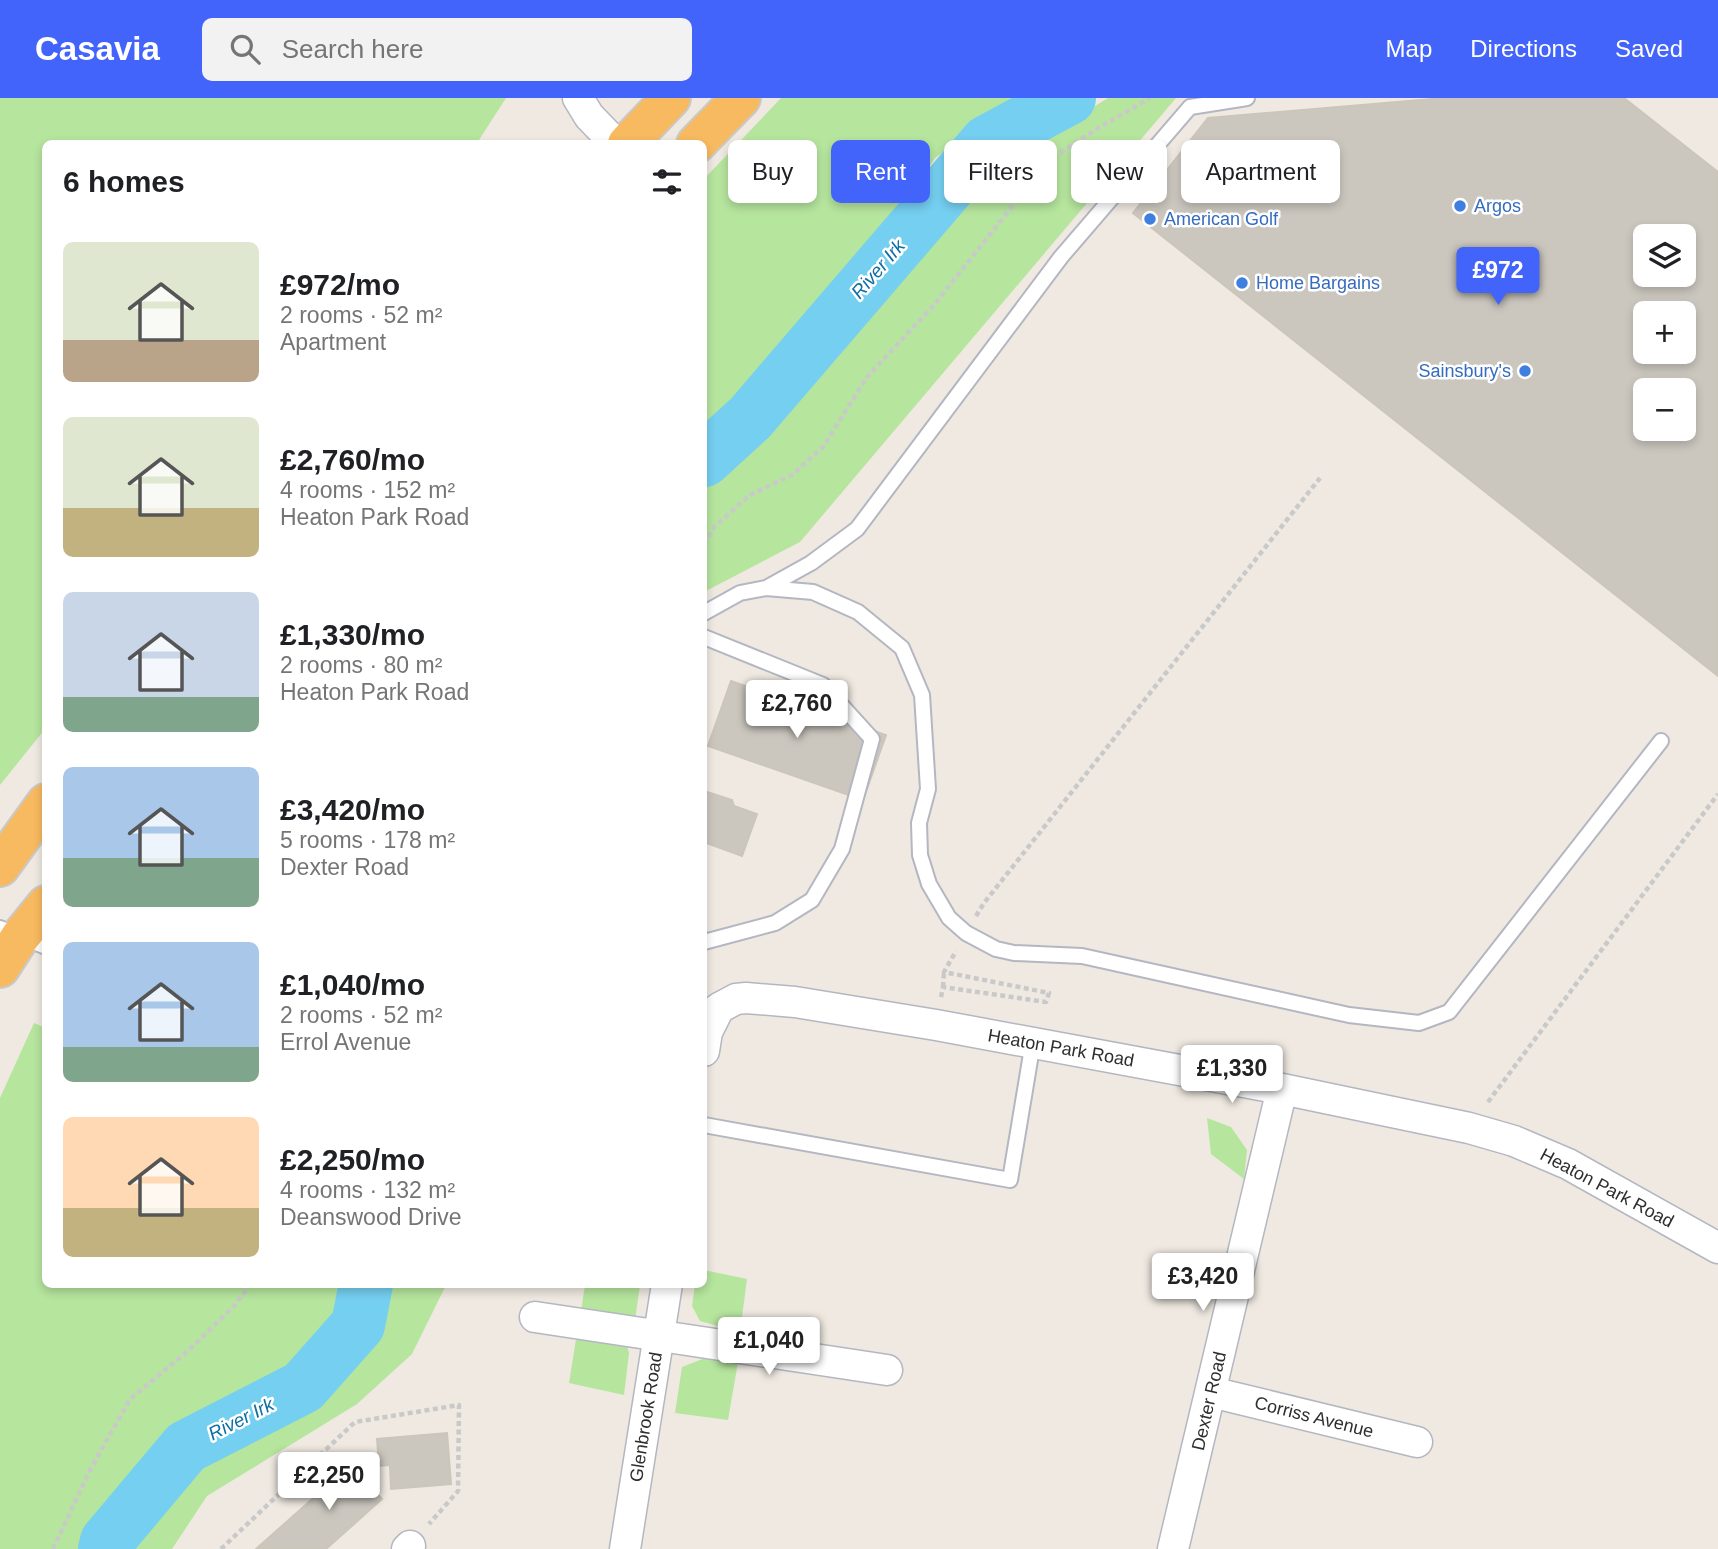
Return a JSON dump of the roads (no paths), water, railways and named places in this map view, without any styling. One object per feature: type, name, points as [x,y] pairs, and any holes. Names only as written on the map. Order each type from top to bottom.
[{"type":"highway","points":[[631,140],[671,98]]},
{"type":"highway","points":[[700,140],[741,98]]},
{"type":"highway","points":[[0,867],[42,809]]},
{"type":"highway","points":[[0,968],[16,940],[42,910]]},
{"type":"street","points":[[579,98],[589,116],[612,140]]},
{"type":"street","name":"Heaton Park Road","points":[[707,1031],[714,1016],[727,1003],[747,998],[795,1002],[1033,1042],[1282,1089],[1469,1128],[1514,1141],[1568,1164],[1716,1241]]},
{"type":"street","name":"Dexter Road","points":[[1173,1549],[1282,1089]]},
{"type":"street","name":"Glenbrook Road","points":[[625,1549],[666,1288]]},
{"type":"street","points":[[535,1317],[887,1370]]},
{"type":"street","name":"Corriss Avenue","points":[[1211,1392],[1417,1442]]},
{"type":"lane","points":[[766,588],[811,563],[857,529],[1061,257],[1190,107],[1248,98]]},
{"type":"lane","points":[[707,610],[740,593],[766,588],[813,592],[858,612],[902,648],[922,695],[928,789],[919,823],[920,855],[929,884],[948,918],[967,933],[996,949],[1014,953],[1082,956],[1349,1015],[1419,1023],[1449,1012],[1661,741]]},
{"type":"lane","points":[[707,638],[823,685],[872,739],[842,849],[812,900],[775,923],[707,941]]},
{"type":"lane","points":[[707,1126],[1010,1180],[1033,1042]]},
{"type":"waterway","name":"River Irk","points":[[707,457],[750,418],[987,142],[1069,98]]},
{"type":"waterway","name":"River Irk","points":[[105,1549],[107,1541],[186,1447],[303,1387],[358,1325],[365,1288]]},
{"type":"place","name":"Argos","points":[[1460,206]]},
{"type":"place","name":"American Golf","points":[[1150,219]]},
{"type":"place","name":"Home Bargains","points":[[1242,283]]},
{"type":"place","name":"Sainsbury's","points":[[1525,371]]}]
